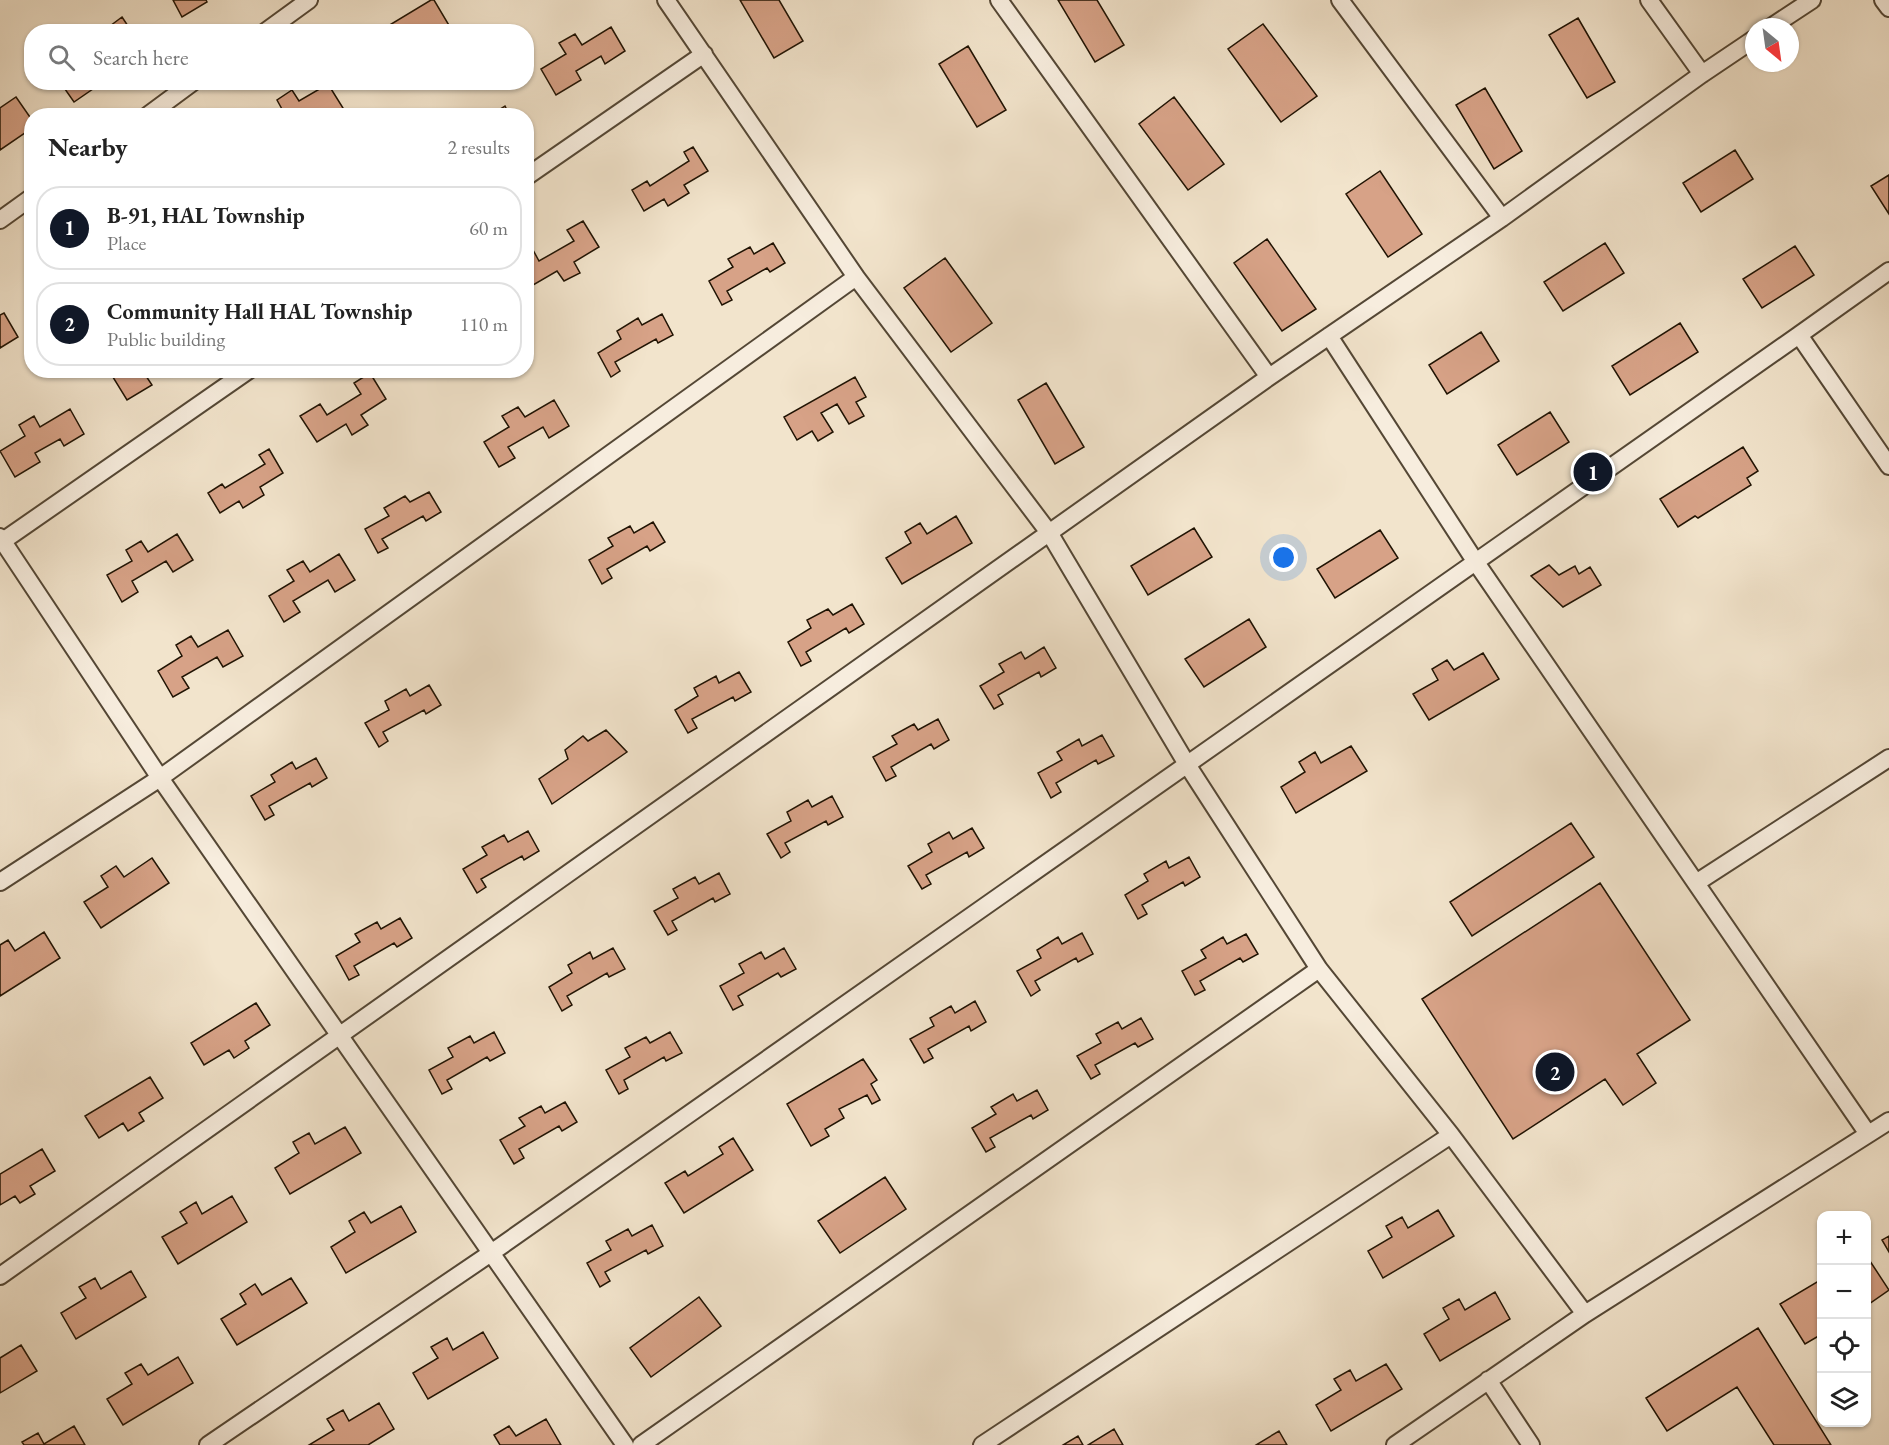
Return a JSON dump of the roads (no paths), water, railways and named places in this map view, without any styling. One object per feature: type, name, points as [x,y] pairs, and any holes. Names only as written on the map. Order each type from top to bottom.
[{"type":"lane","points":[[276,24],[309,0]]},
{"type":"lane","points":[[666,0],[856,277],[1050,534],[1188,766],[1319,969],[1451,1136],[1584,1314]]},
{"type":"lane","points":[[999,0],[1269,377]]},
{"type":"lane","points":[[1340,0],[1503,218]]},
{"type":"lane","points":[[1649,0],[1702,74]]},
{"type":"lane","points":[[1785,18],[1812,0]]},
{"type":"lane","points":[[1883,0],[1889,8]]},
{"type":"lane","points":[[0,1276],[1269,377],[1503,218],[1745,45]]},
{"type":"lane","points":[[534,171],[704,54]]},
{"type":"lane","points":[[158,108],[182,90]]},
{"type":"lane","points":[[0,220],[24,203]]},
{"type":"lane","points":[[208,1445],[491,1253],[1889,272]]},
{"type":"lane","points":[[0,882],[160,778],[856,277]]},
{"type":"lane","points":[[1799,335],[1889,466]]},
{"type":"lane","points":[[1329,336],[1475,561],[1868,1134]]},
{"type":"lane","points":[[237,378],[1,540],[160,778],[625,1445]]},
{"type":"lane","points":[[1696,883],[1889,758]]},
{"type":"lane","points":[[641,1445],[1319,969]]},
{"type":"lane","points":[[1395,1445],[1584,1314],[1889,1121]]},
{"type":"lane","points":[[982,1445],[1451,1136]]},
{"type":"lane","points":[[1488,1380],[1531,1445]]},
{"type":"place","name":"B-91, HAL Township","points":[[1593,472]]},
{"type":"place","name":"Community Hall HAL Township","points":[[1555,1072]]}]
